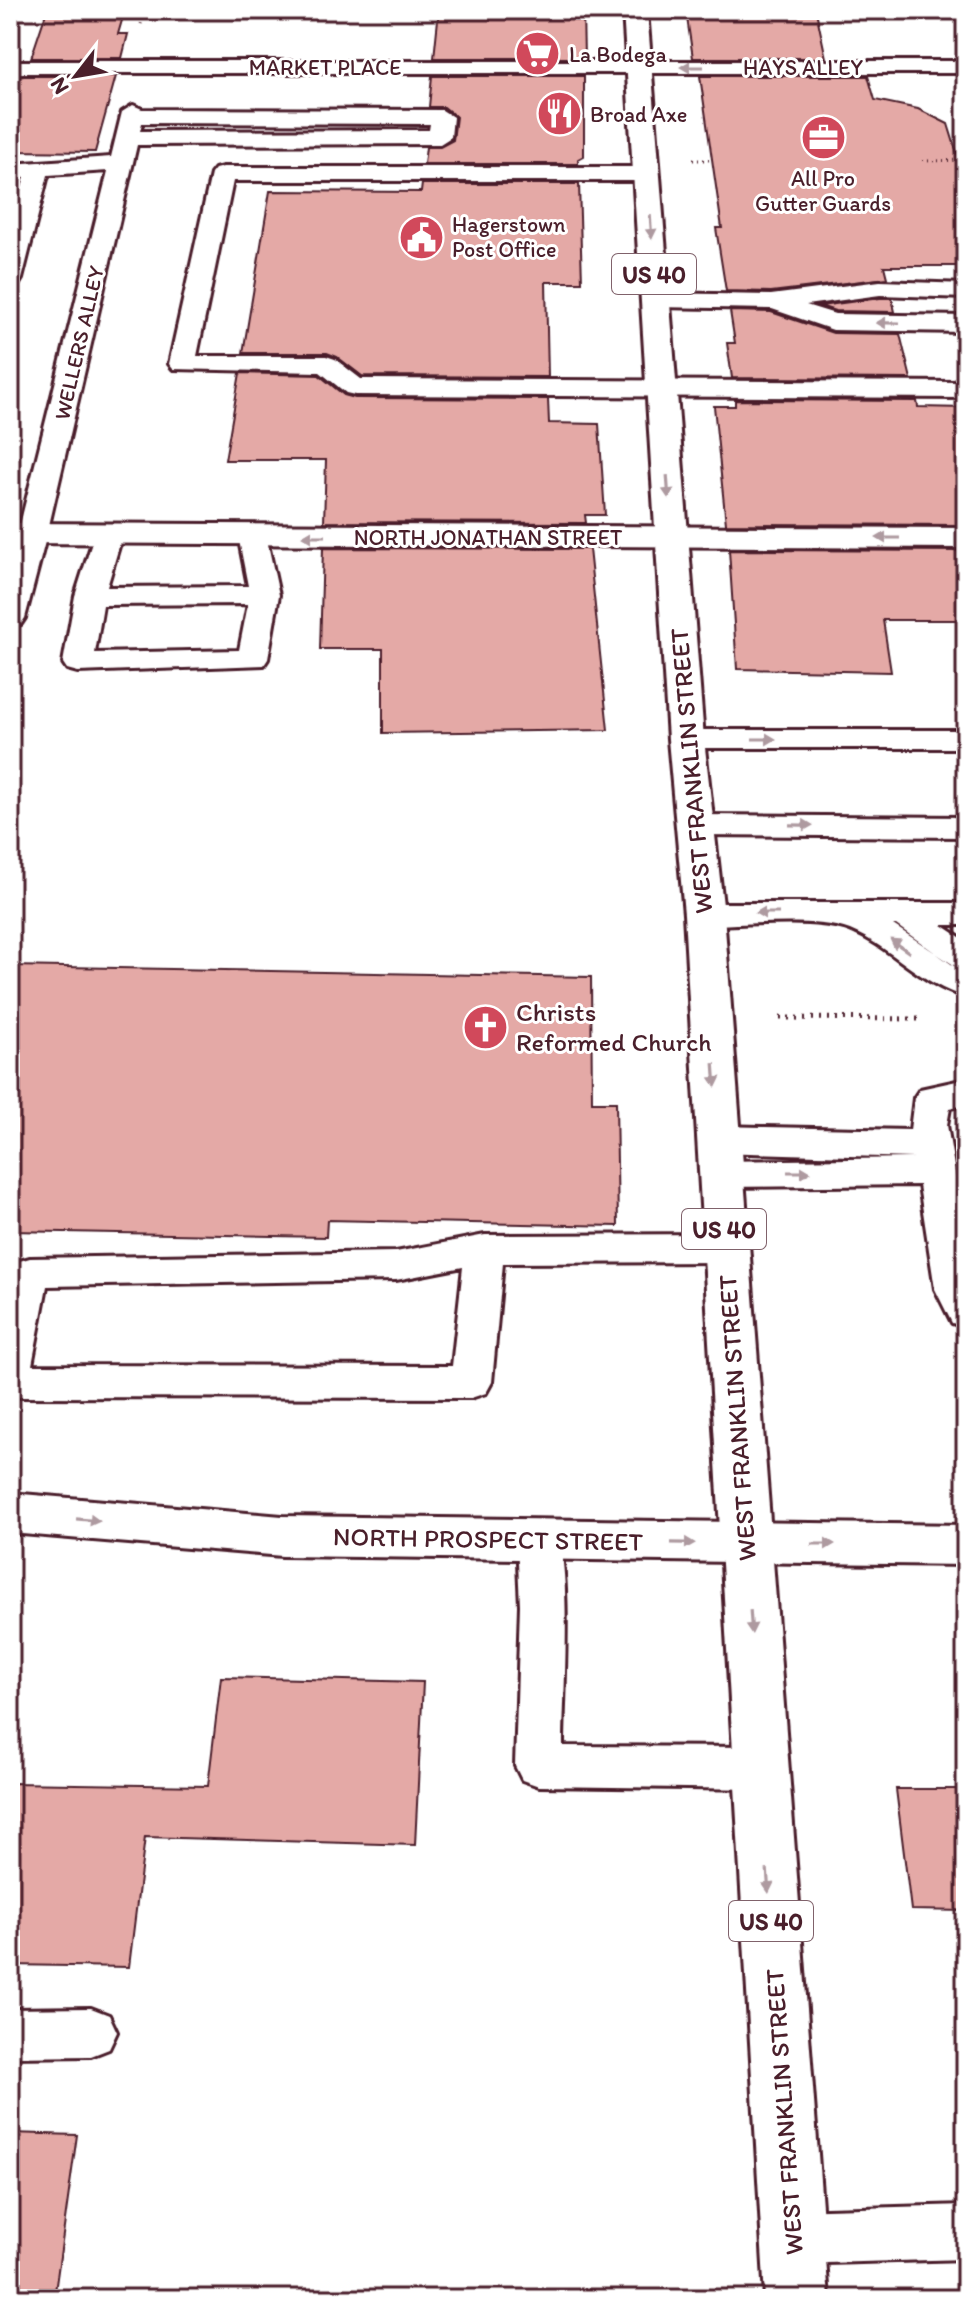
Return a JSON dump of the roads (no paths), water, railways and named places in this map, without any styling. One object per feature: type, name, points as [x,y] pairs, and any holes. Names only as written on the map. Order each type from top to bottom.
[{"type":"main road","name":"WEST FRANKLIN STREET","points":[[635,10],[686,739],[704,914],[797,2299]]},
{"type":"main road","name":"NORTH JONATHAN STREET","points":[[22,534],[966,538]]},
{"type":"main road","name":"NORTH PROSPECT STREET","points":[[10,1513],[282,1536],[966,1545]]},
{"type":"lane","name":"MARKET PLACE","points":[[10,67],[640,68]]},
{"type":"lane","name":"WELLERS ALLEY","points":[[10,618],[22,534],[127,139],[143,67]]},
{"type":"lane","name":"HAYS ALLEY","points":[[640,68],[966,67]]},
{"type":"lane","points":[[10,171],[38,170],[127,139],[442,117],[440,137],[127,139]]},
{"type":"lane","points":[[10,279],[38,170]]},
{"type":"lane","points":[[647,174],[223,174],[182,364],[326,364],[355,387],[966,390]]},
{"type":"lane","points":[[656,300],[771,302],[880,288],[966,291]]},
{"type":"lane","points":[[771,302],[833,322],[966,324]]},
{"type":"lane","points":[[109,533],[90,596],[78,663],[253,659],[264,595],[252,535]]},
{"type":"lane","points":[[90,596],[264,595]]},
{"type":"lane","points":[[686,739],[966,739]]},
{"type":"lane","points":[[695,825],[966,827]]},
{"type":"lane","points":[[704,914],[966,914]]},
{"type":"lane","points":[[830,914],[857,920],[876,930],[940,975],[966,986]]},
{"type":"lane","points":[[904,914],[966,958]]},
{"type":"lane","points":[[966,1092],[933,1098],[928,1125],[955,1289],[966,1312]]},
{"type":"lane","points":[[720,1156],[933,1157]]},
{"type":"lane","points":[[10,1373],[30,1272],[396,1266],[485,1249],[725,1248]]},
{"type":"lane","points":[[10,1381],[471,1382],[485,1249]]},
{"type":"lane","points":[[539,1541],[542,1605],[539,1766],[760,1768]]},
{"type":"lane","points":[[10,2033],[91,2032]]},
{"type":"lane","points":[[792,2237],[966,2232]]},
{"type":"place","name":"La Bodega","points":[[538,54]]},
{"type":"place","name":"Broad Axe","points":[[559,114]]},
{"type":"place","name":"All Pro Gutter Guards","points":[[823,137]]},
{"type":"place","name":"Hagerstown Post Office","points":[[421,237]]},
{"type":"place","name":"Christs Reformed Church","points":[[485,1027]]}]
